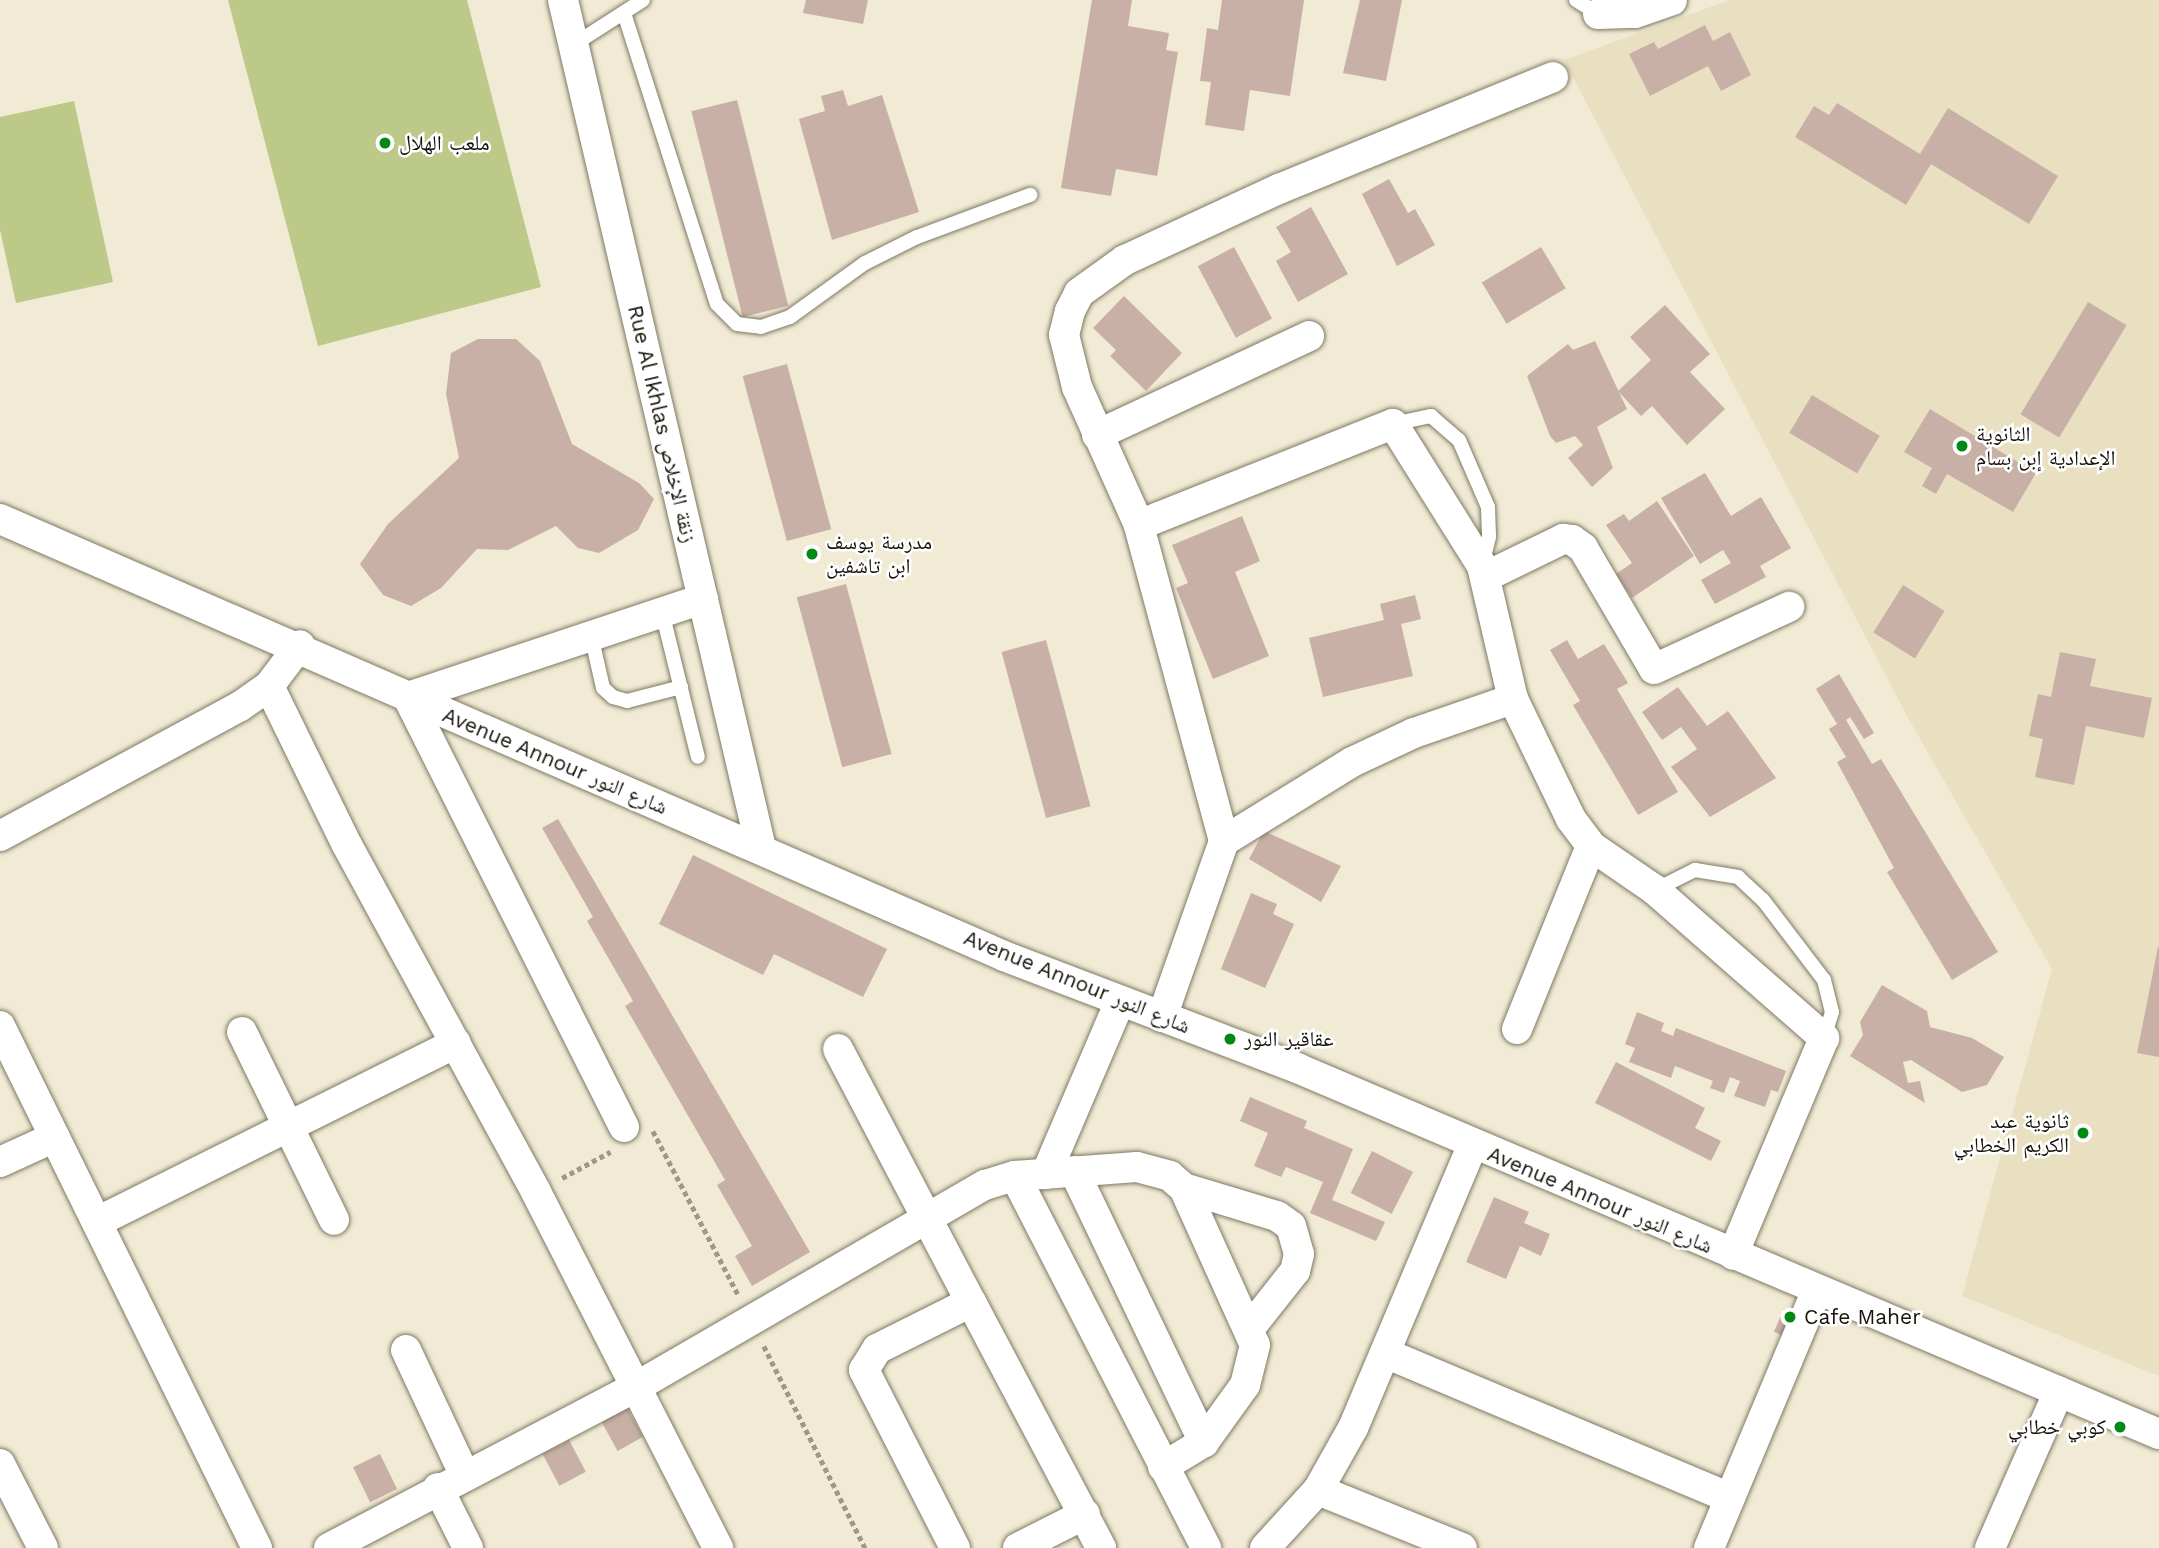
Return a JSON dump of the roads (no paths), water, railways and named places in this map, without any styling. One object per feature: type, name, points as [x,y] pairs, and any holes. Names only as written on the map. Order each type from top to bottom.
[{"type":"street","name":"Rue Al Ikhlas زنقة الإخلاص","points":[[563,0],[761,848]]},
{"type":"street","points":[[1587,7],[1635,13],[1672,0]]},
{"type":"street","points":[[1162,1017],[1224,841],[1139,525],[1077,387],[1064,335],[1079,293],[1125,260],[1279,189],[1553,77]]},
{"type":"street","points":[[1097,435],[1309,336]]},
{"type":"street","points":[[1139,525],[1393,424],[1483,572],[1513,699],[1571,819],[1591,846],[1655,890],[1824,1038],[1732,1255]]},
{"type":"street","name":"Avenue Annour شارع النور","points":[[0,519],[299,645],[408,697],[761,848],[1004,956],[1162,1017],[2159,1434]]},
{"type":"street","points":[[1483,572],[1563,539],[1572,540],[1583,548],[1654,668],[1789,607]]},
{"type":"street","points":[[624,1127],[408,697],[702,599]]},
{"type":"street","points":[[0,836],[197,733],[269,686],[299,645]]},
{"type":"street","points":[[269,686],[347,845],[456,1043],[718,1548]]},
{"type":"street","points":[[1224,841],[1352,762],[1414,733],[1513,699]]},
{"type":"street","points":[[1517,1030],[1591,846]]},
{"type":"street","points":[[1120,1001],[1060,1172],[1204,1442]]},
{"type":"street","points":[[0,1026],[257,1548]]},
{"type":"street","points":[[242,1032],[334,1220]]},
{"type":"street","points":[[97,1223],[288,1130],[456,1043]]},
{"type":"street","points":[[838,1049],[924,1221],[971,1302],[1101,1548]]},
{"type":"street","points":[[0,1162],[55,1137]]},
{"type":"street","points":[[1265,1548],[1318,1490],[1385,1353],[1472,1146]]},
{"type":"street","points":[[329,1548],[451,1481],[636,1387],[985,1185],[1015,1176],[1153,1169],[1184,1188],[1277,1216],[1291,1226],[1299,1254],[1295,1271],[1250,1328]]},
{"type":"street","points":[[1015,1176],[1206,1548]]},
{"type":"street","points":[[1163,1467],[1204,1442],[1252,1368],[1255,1345],[1250,1328],[1184,1188]]},
{"type":"street","points":[[1709,1548],[1817,1290]]},
{"type":"street","points":[[955,1548],[864,1370],[877,1349],[971,1302]]},
{"type":"street","points":[[406,1350],[451,1481],[468,1548]]},
{"type":"street","points":[[1385,1353],[1730,1498]]},
{"type":"street","points":[[1990,1548],[2059,1391]]},
{"type":"street","points":[[0,1464],[43,1548]]},
{"type":"street","points":[[1318,1490],[1462,1548]]},
{"type":"street","points":[[1018,1548],[1085,1514]]},
{"type":"lane","points":[[573,45],[643,0]]},
{"type":"lane","points":[[624,13],[718,304],[737,324],[761,327],[790,317],[865,263],[917,237],[1030,195]]},
{"type":"lane","points":[[1393,424],[1431,416],[1459,440],[1488,507],[1489,537],[1483,572]]},
{"type":"lane","points":[[662,612],[698,757]]},
{"type":"lane","points":[[591,635],[603,688],[613,697],[627,701],[681,687]]},
{"type":"lane","points":[[1655,890],[1695,870],[1738,877],[1763,900],[1824,980],[1832,1012],[1824,1038]]},
{"type":"place","name":"ملعب الهلال","points":[[385,143]]},
{"type":"place","name":"الثانوية الإعدادية إبن بسام","points":[[1962,446]]},
{"type":"place","name":"مدرسة يوسف ابن تاشفين","points":[[812,554]]},
{"type":"place","name":"عقاقير النور","points":[[1230,1039]]},
{"type":"place","name":"ثانوية عبد الكريم الخطابي","points":[[2083,1133]]},
{"type":"place","name":"Cafe Maher","points":[[1790,1317]]},
{"type":"place","name":"كوبي خطابي","points":[[2120,1427]]}]
